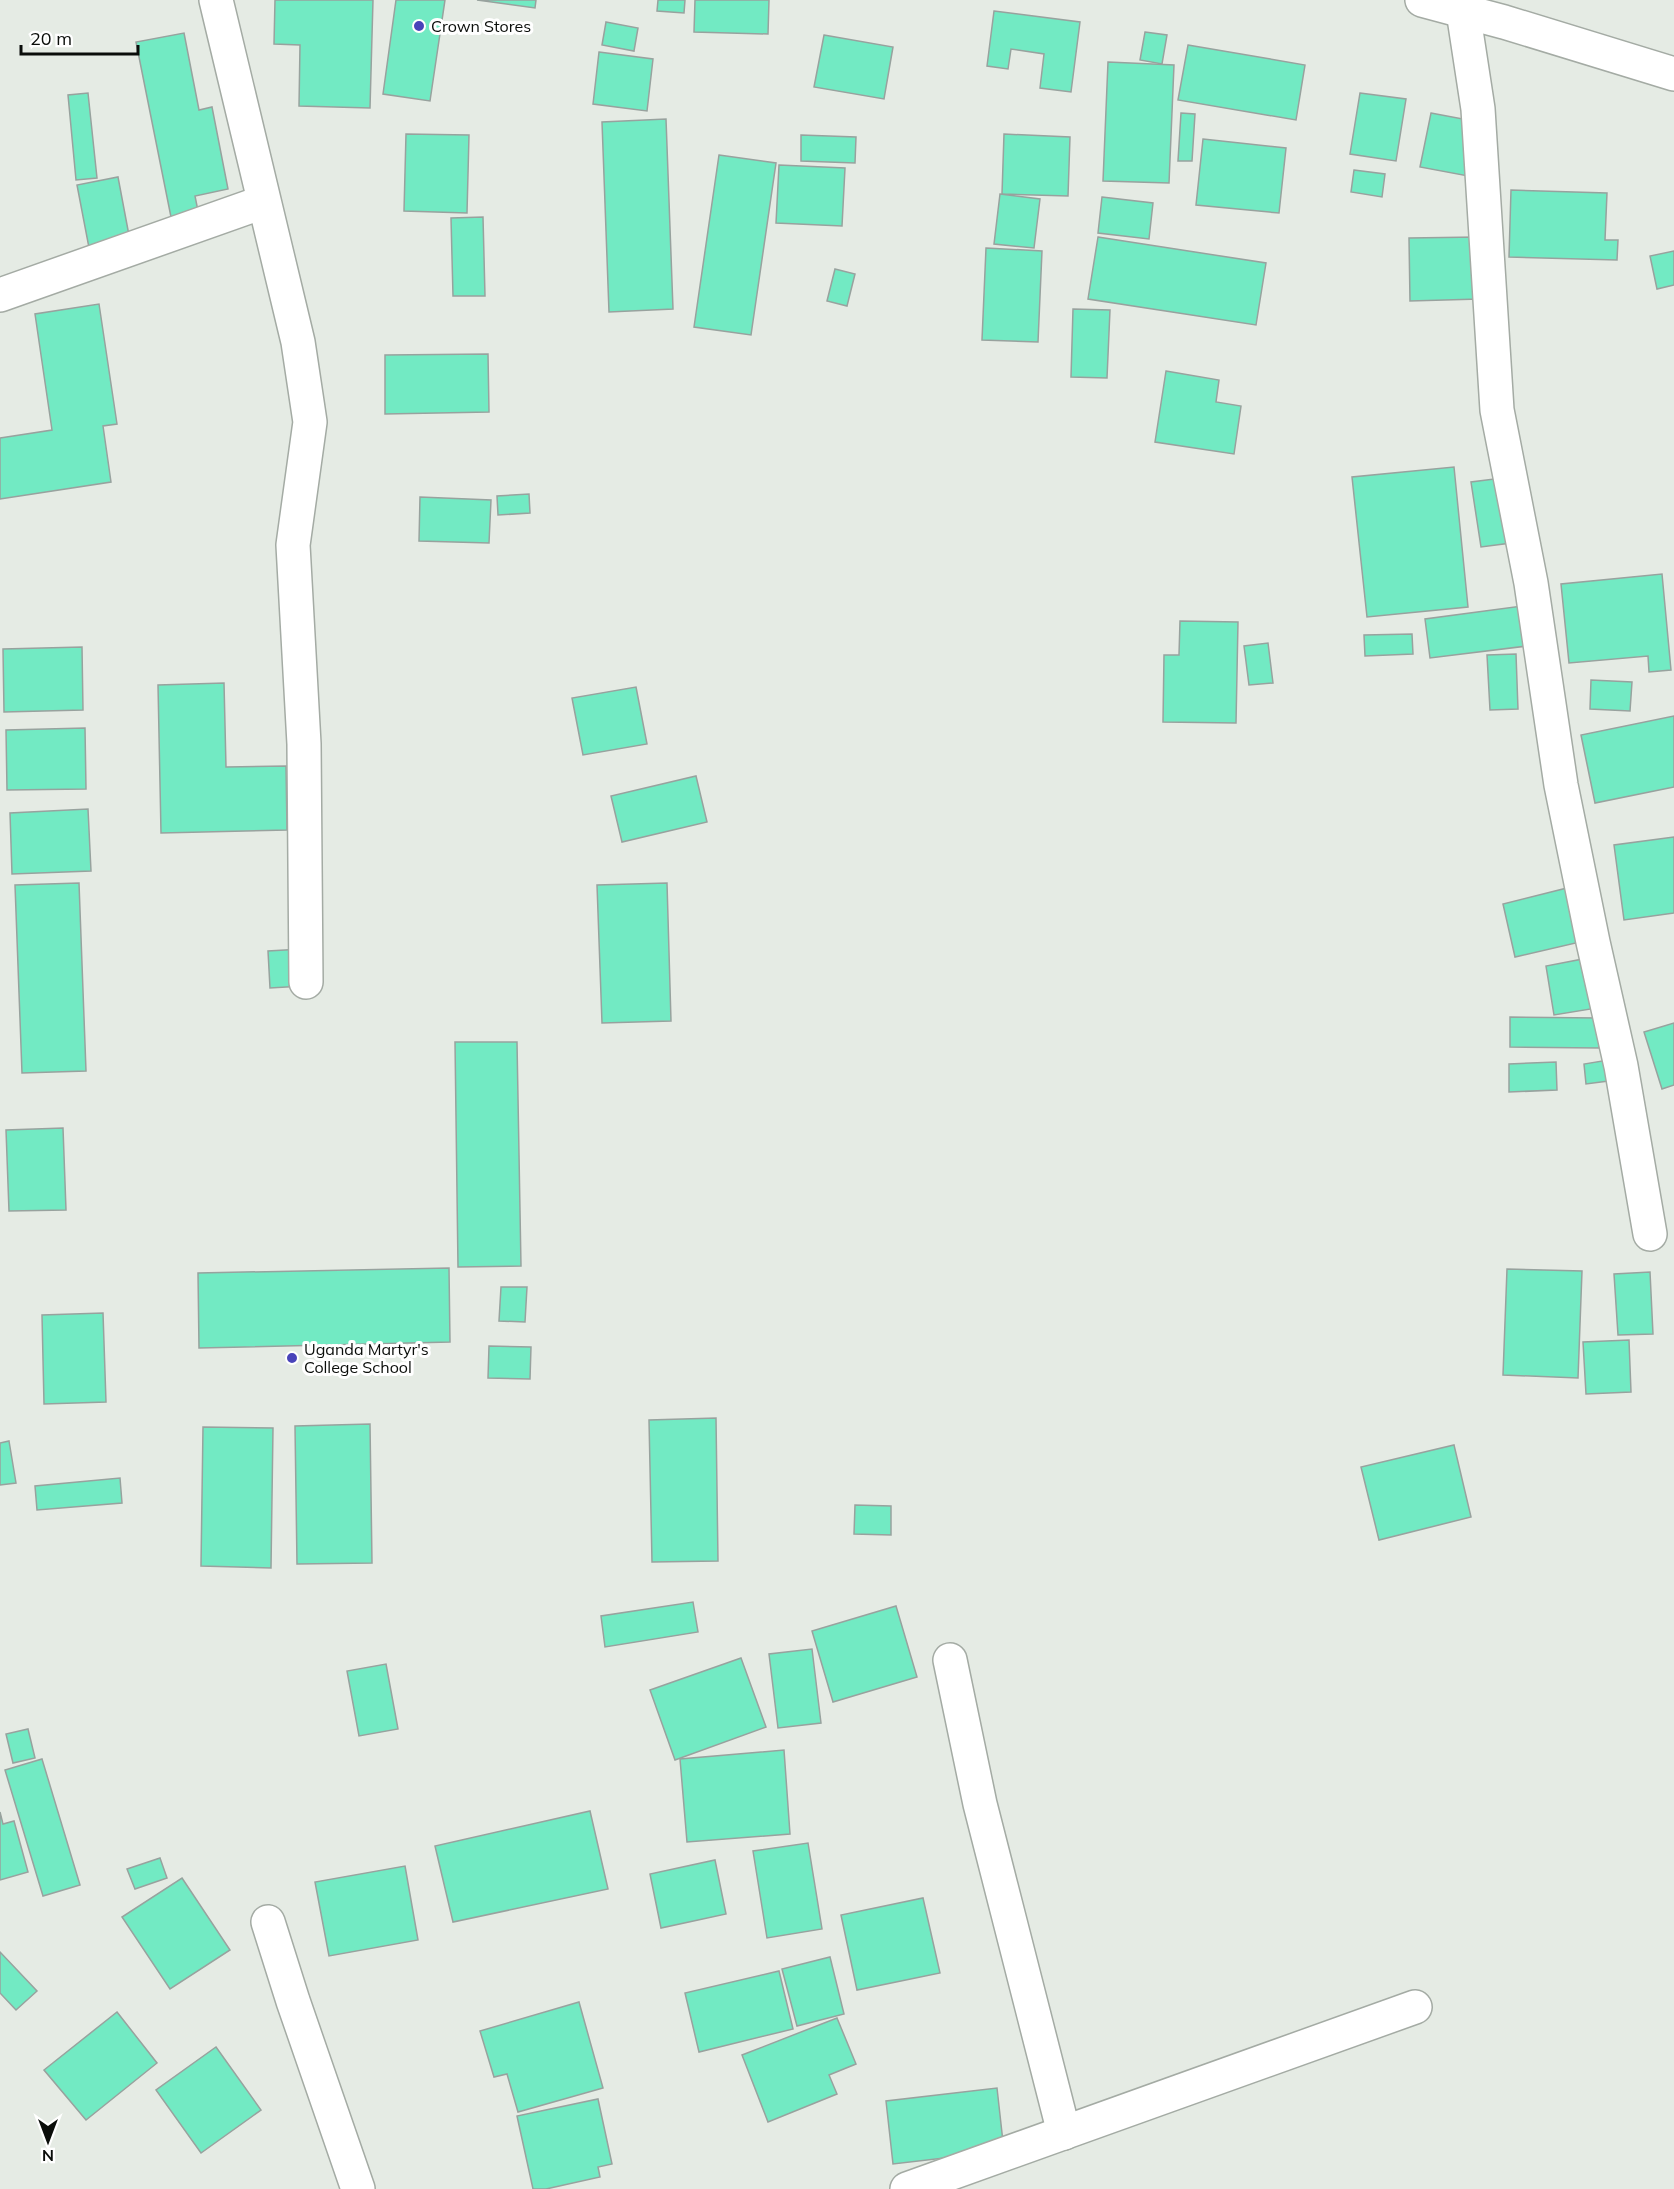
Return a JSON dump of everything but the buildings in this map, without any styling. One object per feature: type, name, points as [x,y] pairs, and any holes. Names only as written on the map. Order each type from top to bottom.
[{"type":"street","points":[[216,0],[298,342],[310,422],[293,545],[304,744],[306,982]]},
{"type":"street","points":[[1422,0],[1674,74]]},
{"type":"street","points":[[1463,11],[1478,109],[1497,410],[1531,583],[1561,785],[1621,1065],[1650,1234]]},
{"type":"street","points":[[0,295],[263,202]]},
{"type":"street","points":[[950,1660],[980,1804],[1064,2133]]},
{"type":"street","points":[[268,1922],[358,2189]]},
{"type":"street","points":[[907,2189],[1415,2007]]},
{"type":"place","name":"Crown Stores","points":[[419,26]]},
{"type":"place","name":"Uganda Martyr's College School","points":[[292,1358]]}]
